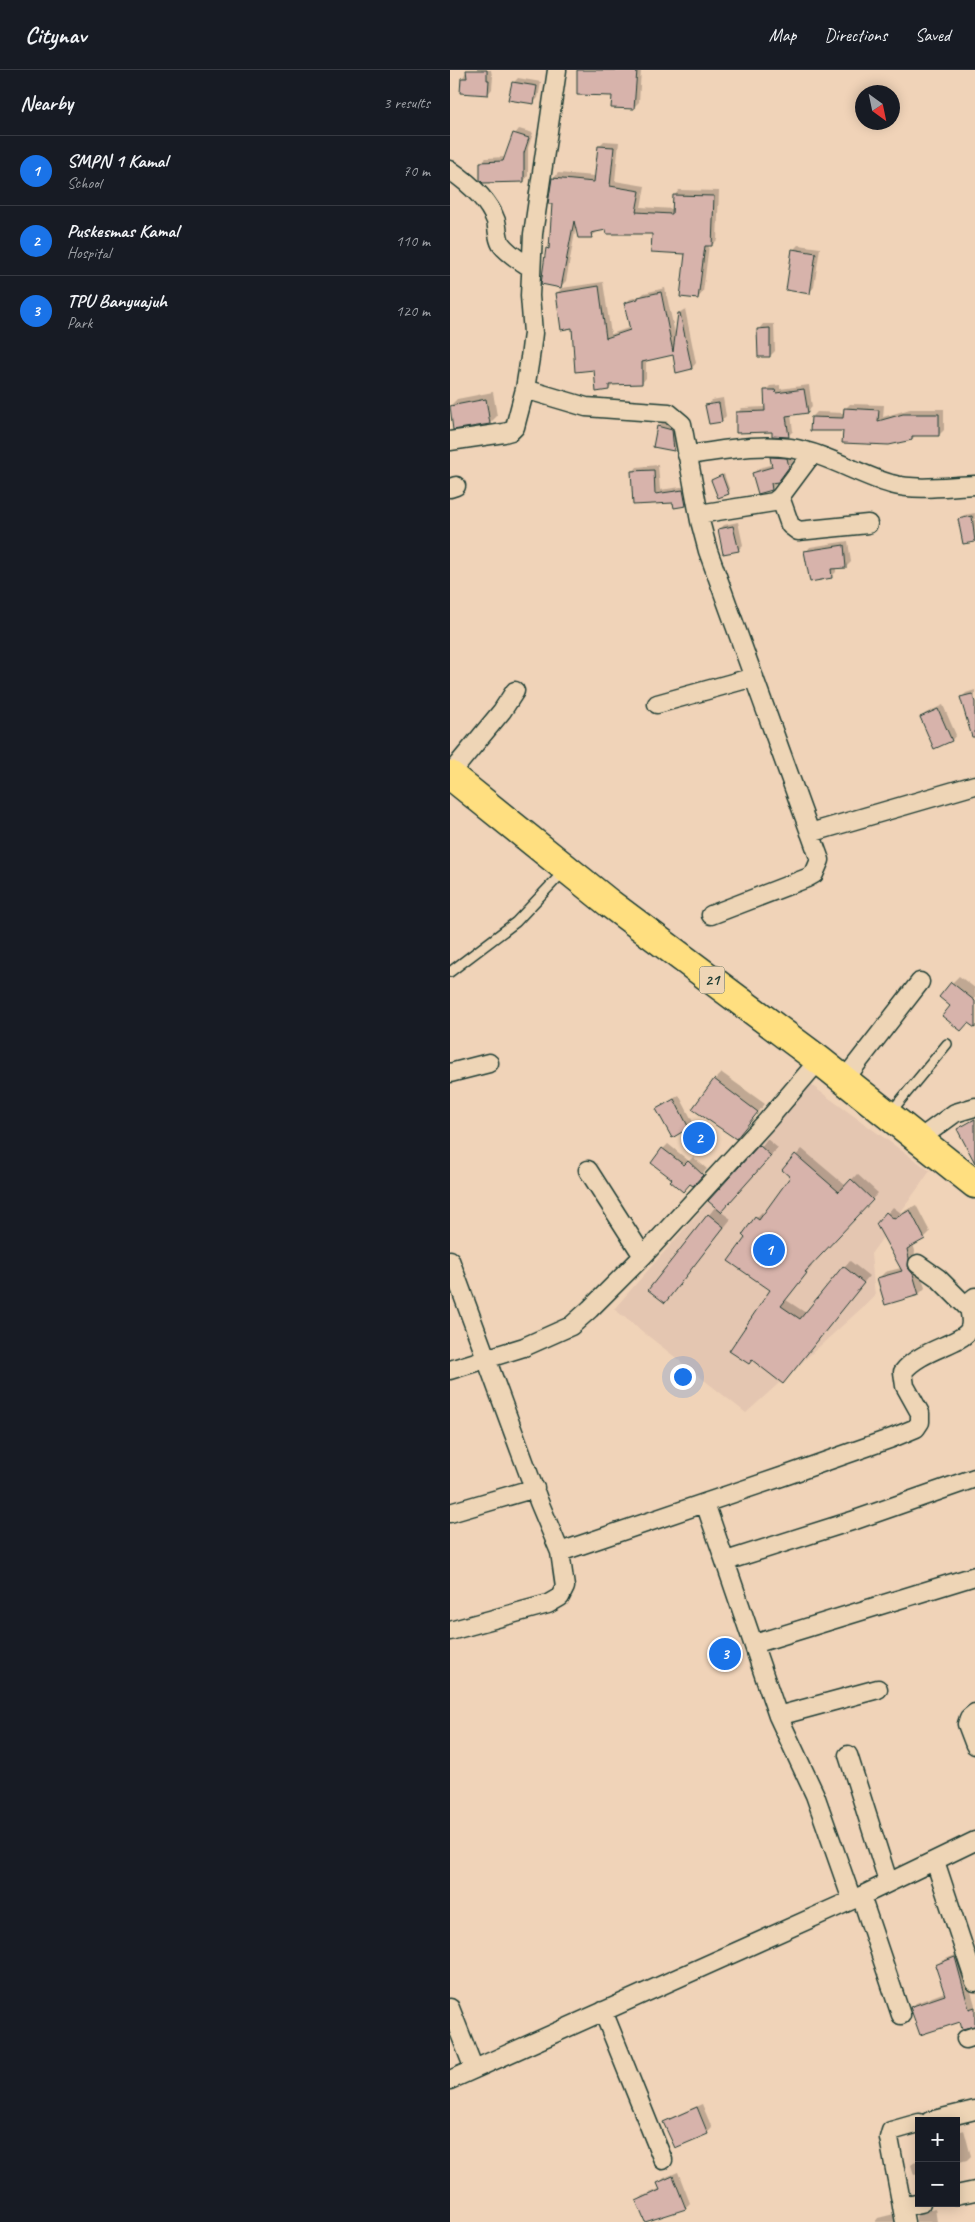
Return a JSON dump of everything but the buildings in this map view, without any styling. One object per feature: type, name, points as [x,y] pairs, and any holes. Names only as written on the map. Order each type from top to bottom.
[{"type":"highway","name":"21","points":[[450,774],[609,903],[819,1060],[975,1184]]},
{"type":"street","points":[[450,441],[511,431],[515,427],[525,389],[533,334],[519,259],[538,189],[557,70]]},
{"type":"street","points":[[450,170],[470,185],[484,201],[492,212],[498,238],[519,259]]},
{"type":"street","points":[[525,389],[586,407],[669,413],[682,424],[708,551],[820,860],[814,874],[807,878],[711,915]]},
{"type":"street","points":[[688,456],[760,446],[790,448],[812,454],[890,483],[906,486],[975,486]]},
{"type":"street","points":[[699,514],[774,502],[780,498],[812,454]]},
{"type":"street","points":[[780,498],[790,525],[798,531],[868,524]]},
{"type":"street","points":[[657,704],[754,677]]},
{"type":"street","points":[[450,774],[502,711],[515,691]]},
{"type":"street","points":[[810,833],[975,785]]},
{"type":"street","points":[[844,1080],[920,982]]},
{"type":"street","points":[[450,1370],[524,1347],[571,1326],[643,1256],[766,1122],[819,1060]]},
{"type":"street","points":[[450,1073],[489,1064]]},
{"type":"street","points":[[918,1140],[955,1113],[975,1107]]},
{"type":"street","points":[[588,1170],[643,1256]]},
{"type":"street","points":[[450,1260],[536,1488],[539,1502],[560,1552],[565,1587],[560,1597],[548,1604],[450,1631]]},
{"type":"street","points":[[560,1552],[916,1428],[920,1422],[920,1413],[905,1386],[903,1372],[915,1358],[955,1341],[968,1332],[972,1313],[938,1278],[918,1264]]},
{"type":"street","points":[[726,1561],[855,1520],[975,1478]]},
{"type":"street","points":[[450,1514],[536,1488]]},
{"type":"street","points":[[705,1502],[778,1716],[815,1794],[902,2014]]},
{"type":"street","points":[[754,1644],[975,1576]]},
{"type":"street","points":[[778,1716],[878,1688]]},
{"type":"street","points":[[975,1713],[969,1718],[967,1724],[975,1745]]},
{"type":"street","points":[[848,1755],[888,1882]]},
{"type":"street","points":[[450,2080],[856,1898],[975,1841]]},
{"type":"street","points":[[936,1861],[975,1982]]},
{"type":"street","points":[[450,2008],[474,2069]]},
{"type":"street","points":[[603,2011],[662,2160]]},
{"type":"street","points":[[946,2117],[975,2110]]},
{"type":"street","points":[[915,2124],[891,2131],[889,2138],[904,2215],[915,2207]]},
{"type":"street","points":[[960,2194],[975,2191]]},
{"type":"lane","points":[[450,972],[516,922],[566,868]]},
{"type":"lane","points":[[887,1115],[947,1044]]},
{"type":"shaded area","points":[[811,1085],[930,1171],[871,1254],[875,1296],[746,1413],[614,1309]]},
{"type":"place","name":"Puskesmas Kamal","points":[[699,1138]]},
{"type":"place","name":"SMPN 1 Kamal","points":[[769,1250]]},
{"type":"place","name":"TPU Banyuajuh","points":[[725,1654]]}]
